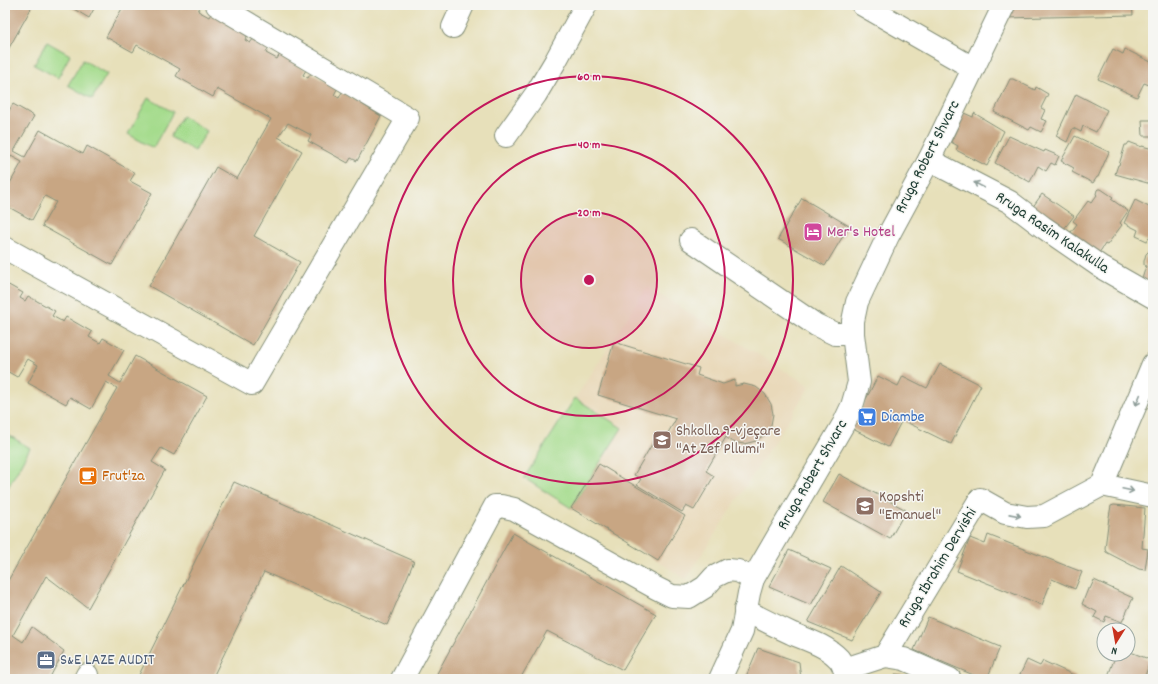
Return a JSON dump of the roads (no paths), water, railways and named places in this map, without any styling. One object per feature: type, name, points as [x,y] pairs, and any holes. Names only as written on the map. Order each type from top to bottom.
[{"type":"street","points":[[5,248],[252,384],[408,118],[217,5]]},
{"type":"street","points":[[453,27],[463,5]]},
{"type":"street","points":[[506,136],[548,75],[586,5]]},
{"type":"street","points":[[863,5],[973,68]]},
{"type":"street","name":"Rruga Robert Shvarc","points":[[720,679],[742,631],[745,610],[753,579],[852,406],[859,382],[853,334],[853,321],[856,302],[888,236],[929,160],[1004,5]]},
{"type":"street","name":"Rruga Rasim Kalakulla","points":[[929,160],[1010,202],[1042,227],[1104,269],[1153,297]]},
{"type":"street","points":[[691,240],[816,325],[835,334],[853,334]]},
{"type":"street","points":[[1153,364],[1102,485],[1153,496]]},
{"type":"street","name":"Rruga Ibrahim Dervishi","points":[[885,656],[980,499],[1005,513],[1027,517],[1044,516],[1102,485]]},
{"type":"street","points":[[402,679],[495,506],[514,509],[672,596],[689,598],[705,587],[714,577],[728,570],[738,571],[753,579]]},
{"type":"street","points":[[745,610],[830,651],[839,659],[846,674],[885,656],[904,659],[950,679]]},
{"type":"place","name":"Mer's Hotel","points":[[813,232]]},
{"type":"place","name":"Diambe","points":[[867,417]]},
{"type":"place","name":"Shkolla 9-vjeçare \"At Zef Pllumi\"","points":[[662,440]]},
{"type":"place","name":"Frut'za","points":[[88,476]]},
{"type":"place","name":"Kopshti \"Emanuel\"","points":[[865,506]]},
{"type":"place","name":"S&E LAZE AUDIT","points":[[46,660]]}]
